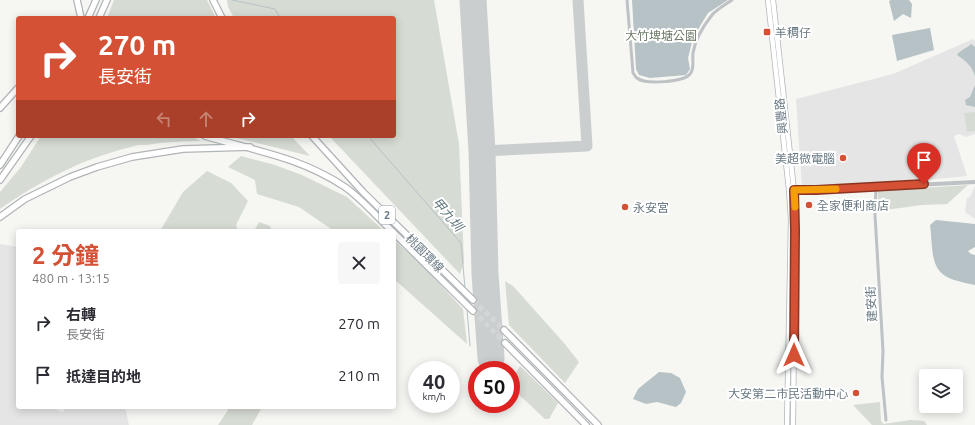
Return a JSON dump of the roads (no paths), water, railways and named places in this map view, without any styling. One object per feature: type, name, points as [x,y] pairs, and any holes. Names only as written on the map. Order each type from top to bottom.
[{"type":"highway","points":[[77,0],[81,16]]},
{"type":"highway","points":[[89,16],[96,0]]},
{"type":"highway","points":[[100,16],[107,0]]},
{"type":"highway","points":[[213,0],[221,16]]},
{"type":"highway","points":[[0,108],[16,90]]},
{"type":"highway","points":[[0,165],[18,138]]},
{"type":"highway","points":[[0,180],[30,138]]},
{"type":"highway","name":"桃園環線","points":[[213,138],[250,147],[315,170],[346,188],[390,229]]},
{"type":"highway","name":"桃園環線","points":[[314,138],[363,192],[473,300]]},
{"type":"highway","points":[[0,217],[25,198],[70,177],[132,157],[183,149],[250,147]]},
{"type":"highway","name":"桃園環線","points":[[396,235],[473,311]]},
{"type":"highway","points":[[504,330],[598,425]]},
{"type":"highway","points":[[505,343],[586,425]]},
{"type":"main road","name":"興豐路","points":[[768,0],[792,190],[787,425]]},
{"type":"main road","name":"興豐路","points":[[773,0],[795,230],[793,425]]},
{"type":"street","points":[[627,0],[634,73],[637,79],[647,82],[679,79],[690,75],[693,71],[693,54],[698,37],[712,15],[732,0]]},
{"type":"street","points":[[792,190],[975,182]]},
{"type":"street","name":"建安街","points":[[876,187],[883,351],[882,377],[886,420]]},
{"type":"waterway","name":"甲九圳","points":[[232,0],[275,9],[279,16]]},
{"type":"waterway","name":"甲九圳","points":[[370,138],[461,243],[465,288]]},
{"type":"waterway","name":"甲九圳","points":[[467,309],[470,346]]},
{"type":"tunnel","points":[[473,300],[504,330]]},
{"type":"tunnel","points":[[473,311],[505,343]]},
{"type":"place","name":"羊稠仔","points":[[767,32]]},
{"type":"place","name":"美超微電腦","points":[[843,158]]},
{"type":"place","name":"全家便利商店","points":[[809,205]]},
{"type":"place","name":"永安宮","points":[[625,207]]},
{"type":"place","name":"大安第二市民活動中心","points":[[856,393]]},
{"type":"park label","name":"大竹埤塘公園","points":[[661,35]]}]
